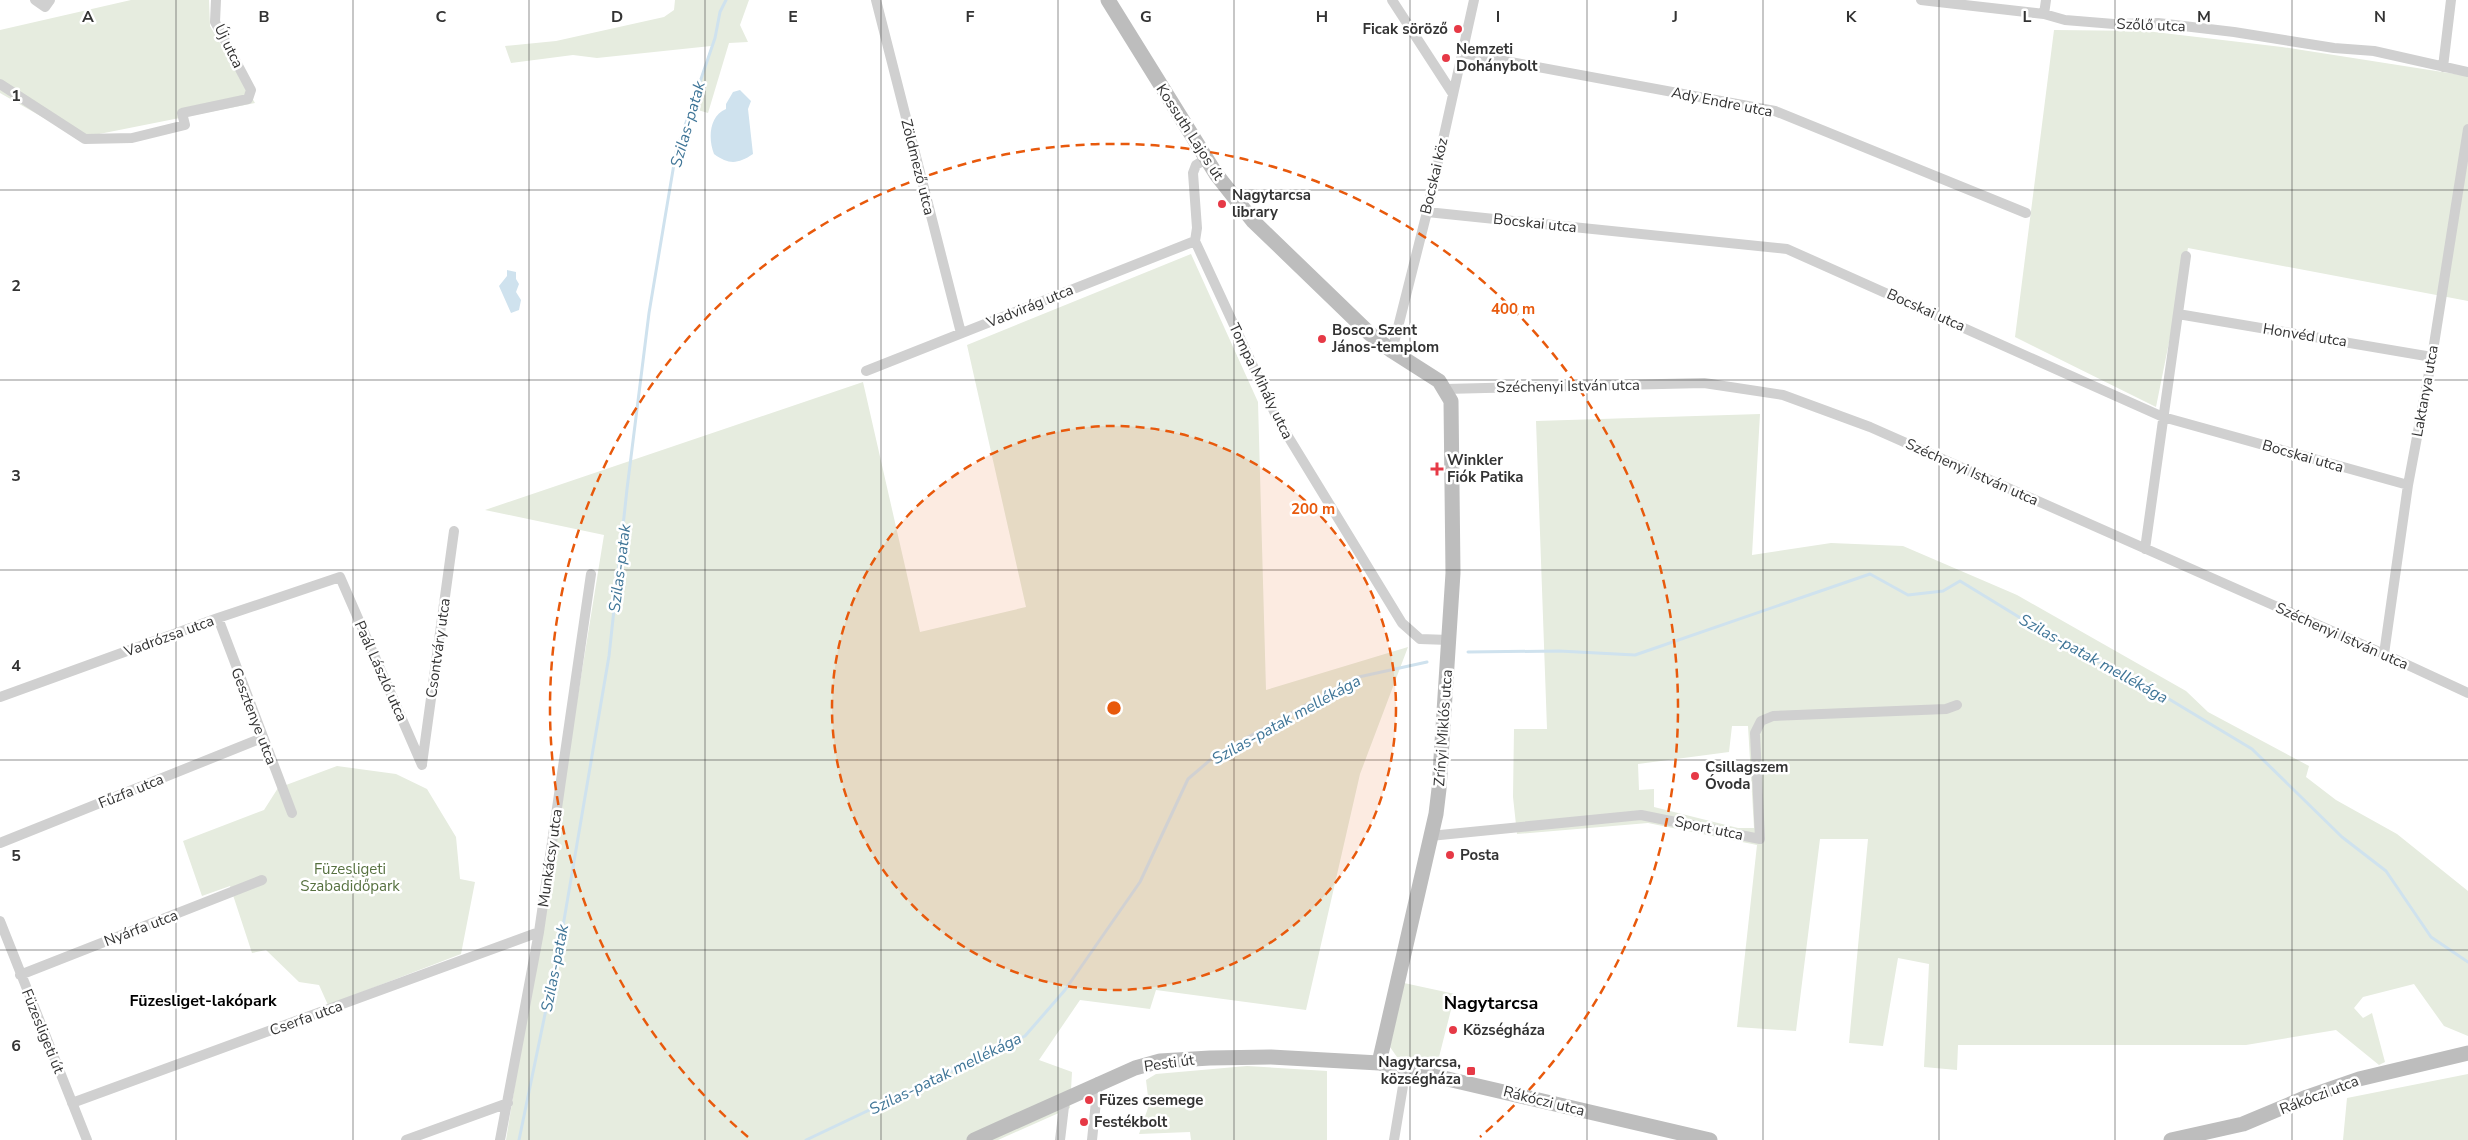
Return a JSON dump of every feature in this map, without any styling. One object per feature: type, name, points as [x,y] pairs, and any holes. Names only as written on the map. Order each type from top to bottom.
[{"type":"main road","name":"Kossuth Lajos út","points":[[1108,0],[1206,159],[1253,221],[1333,300],[1392,351],[1432,375],[1445,389]]},
{"type":"main road","name":"Zrínyi Miklós utca","points":[[1379,1063],[1439,788],[1453,573],[1452,419],[1450,401],[1445,389]]},
{"type":"main road","name":"Rákóczi utca","points":[[2171,1140],[2203,1135],[2243,1124],[2307,1097],[2359,1079],[2468,1052]]},
{"type":"main road","name":"Pesti út","points":[[974,1140],[1098,1082],[1160,1061],[1271,1057],[1379,1063]]},
{"type":"main road","name":"Rákóczi utca","points":[[1379,1063],[1710,1140]]},
{"type":"street","points":[[35,0],[45,7],[50,0]]},
{"type":"street","name":"Új utca","points":[[0,84],[85,139],[132,138],[185,125],[182,113],[248,99],[251,90],[216,22],[216,0]]},
{"type":"street","name":"Zöldmező utca","points":[[876,0],[961,333]]},
{"type":"street","points":[[1392,0],[1453,94]]},
{"type":"street","name":"Bocskai köz","points":[[1392,351],[1474,0]]},
{"type":"street","name":"Szőlő utca","points":[[1921,0],[2044,14],[2065,20],[2114,24],[2158,23],[2234,32],[2334,48],[2374,51],[2468,72]]},
{"type":"street","points":[[2044,14],[2046,0]]},
{"type":"street","points":[[2443,67],[2451,0]]},
{"type":"street","name":"Ady Endre utca","points":[[1462,53],[1776,111],[2026,213]]},
{"type":"street","name":"Laktanya utca","points":[[2384,654],[2408,485],[2432,357],[2468,129]]},
{"type":"street","name":"Tompa Mihály utca","points":[[1206,159],[1196,165],[1193,173],[1197,228],[1195,241],[1278,420],[1402,623],[1420,639],[1449,643]]},
{"type":"street","name":"Bocskai utca","points":[[1426,212],[1787,249],[2163,417],[2408,485]]},
{"type":"street","name":"Vadvirág utca","points":[[866,371],[1195,241]]},
{"type":"street","points":[[2145,549],[2186,256]]},
{"type":"street","name":"Honvéd utca","points":[[2178,314],[2432,357]]},
{"type":"street","name":"Széchenyi István utca","points":[[1445,389],[1704,383],[1775,394],[1870,427],[2468,693]]},
{"type":"street","name":"Csontváry utca","points":[[422,765],[454,532]]},
{"type":"street","name":"Munkácsy utca","points":[[500,1140],[540,932],[591,574]]},
{"type":"street","name":"Paál László utca","points":[[340,577],[422,765]]},
{"type":"street","name":"Vadrózsa utca","points":[[0,697],[218,618],[340,577]]},
{"type":"street","name":"Gesztenye utca","points":[[218,618],[292,813]]},
{"type":"street","name":"Sport utca","points":[[1430,836],[1614,816],[1641,815],[1760,839],[1755,733],[1761,721],[1772,716],[1946,709],[1957,705]]},
{"type":"street","name":"Fűzfa utca","points":[[0,843],[262,738]]},
{"type":"street","name":"Nyárfa utca","points":[[20,975],[262,880]]},
{"type":"street","name":"Füzesligeti út","points":[[0,921],[87,1140]]},
{"type":"street","name":"Cserfa utca","points":[[72,1103],[540,932]]},
{"type":"street","points":[[1394,1140],[1406,1068]]},
{"type":"street","points":[[1092,1140],[1098,1082]]},
{"type":"street","points":[[1060,1140],[1065,1098]]},
{"type":"street","points":[[406,1140],[508,1103]]},
{"type":"green space","points":[[131,0],[209,0],[210,26],[255,103],[79,138],[0,93],[0,30]]},
{"type":"green space","points":[[675,0],[749,0],[740,25],[748,42],[729,43],[708,113],[691,108],[711,46],[597,58],[573,55],[511,63],[505,46],[556,41],[664,17],[674,10]]},
{"type":"green space","points":[[2054,30],[2146,31],[2282,47],[2468,76],[2468,301],[2188,248],[2156,407],[2015,337]]},
{"type":"green space","points":[[1191,254],[1258,402],[1266,690],[1408,647],[1360,774],[1306,1010],[1156,990],[1150,1009],[1080,1000],[1039,1060],[1072,1072],[1070,1108],[998,1140],[506,1140],[604,535],[485,510],[863,382],[920,632],[1026,607],[967,345]]},
{"type":"green space","points":[[1760,414],[1752,555],[1831,543],[1903,546],[2017,595],[2186,691],[2208,712],[2309,766],[2306,777],[2336,800],[2397,834],[2468,891],[2468,1036],[2444,1026],[2414,984],[2363,997],[2354,1008],[2363,1018],[2372,1013],[2385,1062],[2379,1065],[2336,1030],[2246,1045],[1958,1045],[1957,1070],[1924,1067],[1929,964],[1898,958],[1883,1046],[1849,1043],[1868,839],[1820,839],[1796,1031],[1737,1027],[1757,845],[1648,823],[1517,834],[1513,797],[1514,729],[1547,729],[1536,421]],"holes":[[[1732,726],[1748,726],[1754,828],[1738,828],[1654,807],[1654,789],[1639,790],[1638,764],[1729,752]]]},
{"type":"green space","name":"Füzesligeti Szabadidőpark","points":[[337,766],[396,774],[427,789],[456,837],[460,879],[475,882],[461,954],[328,1005],[319,985],[299,982],[266,950],[252,953],[230,886],[202,896],[183,841],[264,810],[278,788]]},
{"type":"green space","points":[[1404,983],[1455,994],[1439,1057],[1434,1066],[1397,1057],[1390,1047]]},
{"type":"green space","points":[[1247,1066],[1327,1071],[1327,1140],[1191,1140],[1190,1132],[1139,1134],[1149,1105],[1146,1080],[1156,1074]]},
{"type":"green space","points":[[2468,1074],[2468,1140],[2343,1140],[2347,1098]]},
{"type":"water","points":[[740,90],[751,101],[748,109],[753,154],[743,160],[734,162],[724,160],[714,154],[711,142],[711,128],[716,117],[726,109],[726,104],[733,92]]},
{"type":"water","points":[[507,270],[516,272],[516,279],[519,284],[516,292],[521,300],[519,310],[511,313],[499,286],[507,276]]},
{"type":"waterway","name":"Szilas-patak","points":[[519,1140],[562,932],[609,656],[649,313],[676,152],[715,38],[720,12],[726,0]]},
{"type":"waterway","name":"Szilas-patak mellékága","points":[[1468,652],[1559,651],[1635,655],[1870,574],[1908,595],[1943,591],[1960,581],[2076,652],[2124,672],[2252,749],[2342,837],[2386,871],[2431,937],[2468,962]]},
{"type":"waterway","name":"Szilas-patak mellékága","points":[[806,1140],[1025,1036],[1065,990],[1140,882],[1188,779],[1216,755],[1354,678],[1427,662]]},
{"type":"place","name":"Ficak söröző","points":[[1458,29]]},
{"type":"place","name":"Nemzeti Dohánybolt","points":[[1446,58]]},
{"type":"place","name":"Nagytarcsa library","points":[[1222,204]]},
{"type":"place","name":"Bosco Szent János-templom","points":[[1322,339]]},
{"type":"place","name":"Winkler Fiók Patika","points":[[1437,469]]},
{"type":"place","name":"Csillagszem Óvoda","points":[[1695,776]]},
{"type":"place","name":"Posta","points":[[1450,855]]},
{"type":"place","name":"Községháza","points":[[1453,1030]]},
{"type":"place","name":"Nagytarcsa, községháza","points":[[1471,1071]]},
{"type":"place","name":"Füzes csemege","points":[[1089,1100]]},
{"type":"place","name":"Festékbolt","points":[[1084,1122]]},
{"type":"district","name":"Füzesliget-lakópark","points":[[203,1000]]},
{"type":"district","name":"Nagytarcsa","points":[[1491,1003]]}]
